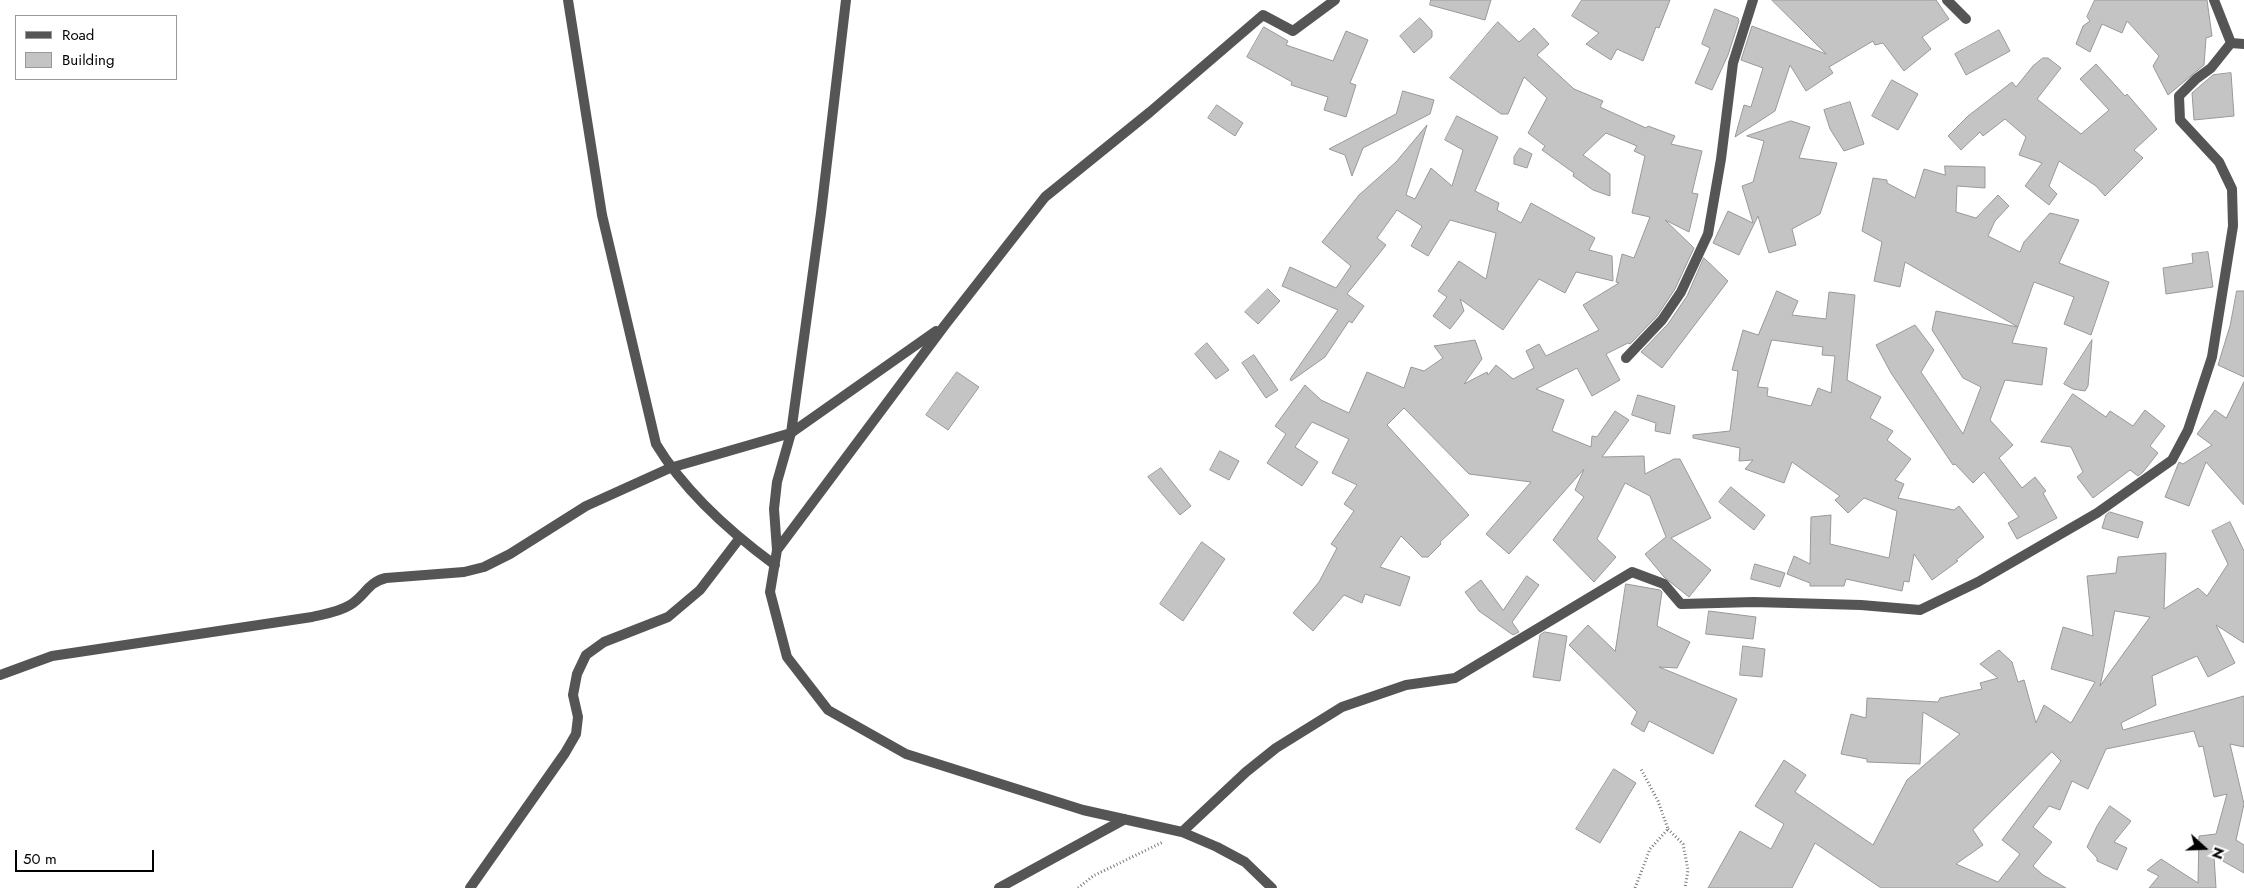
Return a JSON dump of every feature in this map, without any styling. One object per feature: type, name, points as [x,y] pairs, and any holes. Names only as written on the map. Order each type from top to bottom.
[{"type":"street","points":[[568,0],[602,215],[656,444],[670,468],[738,538],[775,565]]},
{"type":"street","points":[[846,0],[821,213],[791,433],[777,482],[774,509],[777,550],[770,592],[787,657],[828,710],[906,754],[1083,810],[1182,832],[1217,847],[1244,862],[1272,888]]},
{"type":"street","points":[[777,550],[945,325],[1046,197],[1150,112],[1263,15],[1293,31],[1335,0]]},
{"type":"street","points":[[1626,358],[1662,320],[1681,292],[1708,234],[1721,159],[1732,62],[1753,0]]},
{"type":"street","points":[[1947,0],[1966,19]]},
{"type":"street","points":[[2214,0],[2231,43]]},
{"type":"street","points":[[2231,43],[2244,44]]},
{"type":"street","points":[[1182,832],[1246,772],[1276,748],[1342,707],[1406,685],[1455,678],[1632,572],[1664,584],[1681,604],[1754,602],[1861,605],[1920,610],[1978,582],[2097,513],[2172,460],[2188,430],[2212,357],[2233,226],[2232,189],[2219,162],[2180,120],[2179,96],[2196,79],[2211,68],[2231,43]]},
{"type":"street","points":[[0,675],[52,656],[312,617],[348,606],[359,598],[375,580],[464,572],[484,567],[510,554],[586,506],[670,468],[791,433],[945,325]]},
{"type":"street","points":[[470,888],[566,753],[576,734],[578,717],[574,695],[577,674],[586,655],[604,642],[668,617],[700,590],[738,538]]},
{"type":"street","points":[[999,888],[1125,819]]},
{"type":"path","points":[[1641,769],[1658,801],[1668,829],[1683,844],[1688,870],[1685,888]]},
{"type":"path","points":[[1635,888],[1650,849],[1668,829]]},
{"type":"path","points":[[1078,888],[1093,876],[1182,832]]},
{"type":"building","points":[[1431,0],[1491,0],[1485,20],[1430,5]]},
{"type":"building","points":[[1582,0],[1670,0],[1659,28],[1656,27],[1643,61],[1617,49],[1611,60],[1586,44],[1599,33],[1572,16]]},
{"type":"building","points":[[1772,0],[1936,0],[1949,19],[1922,37],[1931,49],[1904,71],[1883,43],[1875,45],[1873,41],[1829,67],[1833,73],[1806,91],[1790,65],[1775,111],[1735,137],[1744,105],[1751,107],[1763,68],[1741,60],[1752,26],[1826,54]]},
{"type":"building","points":[[2095,0],[2207,0],[2212,36],[2206,38],[2204,65],[2168,95],[2153,66],[2159,56],[2127,21],[2122,33],[2102,24],[2090,52],[2076,44],[2083,26],[2090,21],[2087,17]]},
{"type":"building","points":[[1715,9],[1738,18],[1739,21],[1728,55],[1712,90],[1695,83],[1710,48],[1702,44]]},
{"type":"building","points":[[1420,18],[1432,31],[1432,37],[1414,53],[1400,36]]},
{"type":"building","points":[[1498,22],[1519,42],[1534,28],[1549,44],[1537,55],[1574,89],[1603,101],[1600,107],[1646,128],[1648,126],[1675,136],[1671,144],[1702,151],[1692,193],[1698,194],[1689,232],[1665,220],[1694,248],[1675,289],[1657,316],[1630,344],[1628,343],[1606,354],[1620,380],[1592,396],[1577,368],[1536,389],[1564,400],[1552,431],[1591,447],[1592,436],[1597,437],[1615,411],[1629,420],[1602,457],[1644,456],[1645,474],[1674,459],[1680,459],[1711,518],[1671,538],[1711,570],[1689,597],[1664,577],[1645,554],[1666,537],[1650,496],[1625,483],[1597,539],[1616,557],[1594,582],[1553,540],[1584,497],[1575,490],[1584,469],[1509,554],[1486,534],[1531,482],[1469,474],[1404,408],[1387,425],[1469,515],[1440,542],[1441,544],[1428,557],[1422,557],[1401,536],[1380,567],[1410,577],[1400,606],[1365,594],[1362,603],[1344,595],[1313,631],[1293,613],[1319,582],[1337,548],[1331,544],[1354,511],[1344,504],[1357,485],[1332,473],[1349,439],[1312,422],[1295,447],[1318,462],[1302,486],[1267,463],[1286,434],[1275,426],[1305,385],[1321,400],[1349,413],[1367,372],[1404,388],[1411,367],[1424,371],[1443,358],[1434,346],[1475,340],[1482,359],[1464,384],[1487,372],[1488,375],[1496,365],[1513,379],[1534,368],[1526,351],[1539,344],[1546,356],[1599,330],[1583,305],[1619,283],[1616,282],[1622,254],[1634,258],[1650,217],[1632,213],[1645,156],[1634,151],[1637,146],[1606,133],[1583,155],[1610,174],[1610,196],[1593,190],[1573,176],[1574,173],[1542,150],[1545,146],[1528,133],[1547,98],[1524,77],[1508,114],[1501,114],[1450,78]]},
{"type":"building","points":[[1264,27],[1288,41],[1286,45],[1333,61],[1346,31],[1368,40],[1350,83],[1356,85],[1346,117],[1324,110],[1328,97],[1291,85],[1292,82],[1247,57]]},
{"type":"building","points":[[1999,30],[2010,51],[1966,75],[1955,54]]},
{"type":"building","points":[[2043,58],[2048,58],[2061,68],[2037,99],[2081,134],[2109,110],[2080,79],[2096,64],[2125,96],[2127,94],[2157,129],[2134,150],[2143,158],[2105,196],[2096,186],[2059,161],[2049,186],[2057,194],[2049,205],[2025,186],[2042,163],[2019,155],[2026,137],[2005,119],[1983,136],[1980,132],[1961,150],[1948,136],[1968,116],[2012,82],[2016,87],[2033,66]]},
{"type":"building","points":[[2231,73],[2234,116],[2194,120],[2192,93],[2213,75]]},
{"type":"building","points":[[1892,80],[1918,94],[1898,130],[1872,116]]},
{"type":"building","points":[[1403,91],[1434,100],[1430,114],[1363,148],[1352,176],[1345,155],[1329,149],[1396,114]]},
{"type":"building","points":[[1850,102],[1864,144],[1844,151],[1830,129],[1824,110]]},
{"type":"building","points":[[1217,105],[1243,123],[1235,136],[1208,118]]},
{"type":"building","points":[[1457,116],[1498,137],[1475,191],[1499,203],[1497,210],[1521,223],[1531,203],[1595,238],[1589,250],[1612,256],[1613,281],[1576,272],[1565,293],[1539,279],[1503,330],[1460,299],[1464,311],[1450,329],[1433,316],[1447,297],[1438,291],[1459,261],[1486,279],[1496,233],[1450,220],[1428,256],[1411,246],[1422,226],[1397,210],[1377,238],[1386,245],[1347,294],[1364,306],[1352,323],[1349,321],[1325,357],[1291,381],[1290,379],[1338,310],[1282,286],[1290,267],[1336,288],[1351,266],[1322,242],[1359,195],[1396,162],[1427,125],[1406,195],[1415,199],[1431,168],[1452,186],[1463,150],[1445,140]]},
{"type":"building","points":[[1791,121],[1810,127],[1799,158],[1837,163],[1820,214],[1792,229],[1796,245],[1769,253],[1758,216],[1739,255],[1713,243],[1728,211],[1753,223],[1742,186],[1753,182],[1764,141],[1747,136]]},
{"type":"building","points":[[1520,148],[1532,154],[1527,168],[1514,164],[1514,157]]},
{"type":"building","points":[[1945,166],[1985,167],[1985,188],[1957,186],[1956,212],[1976,218],[1998,195],[2009,206],[1995,221],[1988,236],[2020,252],[2024,242],[2050,213],[2079,220],[2059,263],[2109,282],[2091,335],[2064,324],[2074,297],[2034,282],[2018,327],[1905,262],[1900,287],[1874,281],[1882,242],[1862,231],[1873,178],[1887,180],[1887,183],[1915,198],[1924,169],[1945,175]]},
{"type":"building","points":[[2208,252],[2213,287],[2166,294],[2163,268],[2193,263],[2192,254]]},
{"type":"building","points":[[1704,258],[1728,281],[1662,368],[1641,352],[1668,324],[1687,296]]},
{"type":"building","points":[[1268,289],[1280,301],[1258,324],[1245,312]]},
{"type":"building","points":[[1777,291],[1798,301],[1792,315],[1826,319],[1829,292],[1855,295],[1847,380],[1881,397],[1870,418],[1893,431],[1887,440],[1911,459],[1895,480],[1904,484],[1898,498],[1954,510],[1959,506],[1984,537],[1956,560],[1958,561],[1932,580],[1914,554],[1909,582],[1904,581],[1902,591],[1846,579],[1844,586],[1810,586],[1810,583],[1787,574],[1794,556],[1810,564],[1811,517],[1831,515],[1830,544],[1889,558],[1897,511],[1864,498],[1848,513],[1835,500],[1840,496],[1792,462],[1784,483],[1745,469],[1753,460],[1739,461],[1740,448],[1693,438],[1693,435],[1730,431],[1738,371],[1732,370],[1743,330],[1758,335]],"holes":[[[1772,340],[1823,347],[1822,355],[1835,356],[1831,393],[1818,388],[1811,406],[1767,396],[1768,388],[1758,387]]]},
{"type":"building","points":[[2237,291],[2244,291],[2244,377],[2218,365],[2230,326]]},
{"type":"building","points":[[1936,311],[2018,327],[2012,343],[2047,348],[2042,385],[2005,380],[1990,420],[2013,445],[1999,458],[2022,488],[2035,477],[2046,491],[2043,493],[2057,518],[2017,539],[2008,523],[2019,517],[1984,472],[1973,483],[1955,464],[1953,465],[1891,373],[1876,345],[1915,325],[1934,350],[1921,372],[1963,434],[1981,387],[1963,378],[1932,330]]},
{"type":"building","points":[[2092,340],[2088,386],[2085,391],[2073,389],[2064,384]]},
{"type":"building","points":[[1207,343],[1229,370],[1216,379],[1195,354]]},
{"type":"building","points":[[1254,355],[1278,390],[1266,398],[1242,363]]},
{"type":"building","points":[[957,372],[979,387],[948,430],[926,415]]},
{"type":"building","points":[[2244,382],[2244,505],[2206,462],[2189,506],[2165,497],[2179,462],[2183,464],[2212,445],[2197,434],[2215,410],[2226,418]]},
{"type":"building","points":[[2073,394],[2106,417],[2110,411],[2133,426],[2145,410],[2165,426],[2150,446],[2158,453],[2143,472],[2138,476],[2130,470],[2093,498],[2077,477],[2083,472],[2071,447],[2041,442]]},
{"type":"building","points":[[1638,395],[1675,406],[1670,434],[1655,431],[1656,423],[1632,415]]},
{"type":"building","points":[[1220,451],[1239,461],[1229,480],[1210,470]]},
{"type":"building","points":[[1161,468],[1191,506],[1180,515],[1148,477]]},
{"type":"building","points":[[1731,487],[1765,515],[1754,530],[1719,502]]},
{"type":"building","points":[[2110,512],[2143,522],[2138,538],[2102,528],[2106,515]]},
{"type":"building","points":[[2230,522],[2244,551],[2244,643],[2216,625],[2235,663],[2208,677],[2197,656],[2152,676],[2156,705],[2121,723],[2123,730],[2244,696],[2244,747],[2230,744],[2244,804],[2236,840],[2244,845],[2244,873],[2214,856],[2216,888],[2149,888],[2159,876],[2147,870],[2161,859],[2198,883],[2199,836],[2216,834],[2227,794],[2214,797],[2203,746],[2199,747],[2194,731],[2106,749],[2088,789],[2072,781],[2060,810],[2049,806],[2033,827],[2052,842],[2033,866],[2043,875],[2066,888],[1881,888],[1815,843],[1792,888],[1708,888],[1740,831],[1771,849],[1784,824],[1755,806],[1784,760],[1806,775],[1795,792],[1873,845],[1907,780],[1960,734],[1923,712],[1920,764],[1867,762],[1867,759],[1841,754],[1851,714],[1866,718],[1867,698],[1938,702],[1940,698],[1982,689],[1980,683],[1998,678],[1980,664],[1999,650],[2012,662],[2018,682],[2024,680],[2036,723],[2044,705],[2071,723],[2095,682],[2051,669],[2063,627],[2093,636],[2087,576],[2116,573],[2118,557],[2166,553],[2164,609],[2198,588],[2207,596],[2228,564],[2212,531]],"holes":[[[2115,611],[2150,617],[2100,686],[2103,673]],[[2052,752],[2061,761],[2002,840],[2020,854],[1998,882],[1956,864],[1983,845],[1973,830]]]},
{"type":"building","points":[[1202,542],[1225,559],[1183,621],[1160,604]]},
{"type":"building","points":[[1755,564],[1785,573],[1780,587],[1751,579]]},
{"type":"building","points":[[1527,576],[1539,585],[1512,622],[1519,632],[1513,635],[1479,611],[1465,592],[1481,580],[1503,610]]},
{"type":"building","points":[[1626,584],[1660,590],[1662,592],[1657,626],[1690,642],[1677,668],[1659,667],[1737,699],[1713,754],[1649,721],[1644,732],[1631,724],[1637,712],[1569,645],[1588,625],[1615,651]]},
{"type":"building","points":[[1709,611],[1756,617],[1753,639],[1706,634]]},
{"type":"building","points":[[1545,632],[1567,636],[1560,681],[1533,677],[1540,635]]},
{"type":"building","points":[[1743,646],[1765,649],[1762,677],[1740,675]]},
{"type":"building","points":[[1614,769],[1636,783],[1600,843],[1576,829]]},
{"type":"building","points":[[2110,806],[2131,821],[2114,842],[2127,848],[2117,870],[2097,861],[2097,858],[2087,847],[2097,826]]}]
